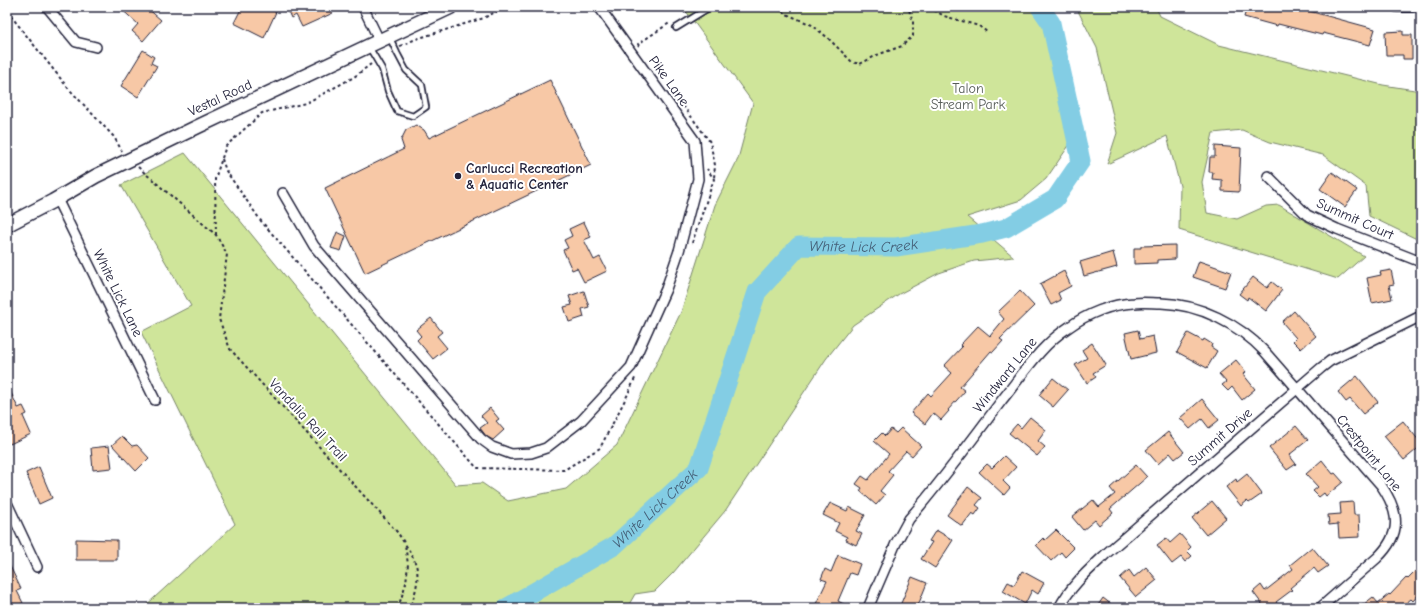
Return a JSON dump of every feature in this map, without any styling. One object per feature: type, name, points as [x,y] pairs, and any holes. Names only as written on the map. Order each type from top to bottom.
[{"type":"street","points":[[47,7],[76,42],[96,47]]},
{"type":"street","points":[[363,7],[379,40]]},
{"type":"street","name":"Vestal Road","points":[[7,225],[57,199],[96,176],[451,7]]},
{"type":"street","name":"Pike Lane","points":[[284,194],[314,246],[481,439],[492,447],[511,454],[532,453],[546,448],[581,422],[631,367],[666,289],[678,254],[698,179],[695,141],[599,7]]},
{"type":"street","points":[[1397,7],[1413,7]]},
{"type":"street","name":"Summit Court","points":[[1268,176],[1308,215],[1337,229],[1421,262]]},
{"type":"street","name":"White Lick Lane","points":[[57,199],[154,400]]},
{"type":"street","name":"Windward Lane","points":[[868,608],[896,543],[910,519],[1040,351],[1069,327],[1083,318],[1102,310],[1133,302],[1173,303],[1194,309],[1213,316],[1243,332],[1255,342],[1297,389]]},
{"type":"street","name":"Summit Drive","points":[[1059,608],[1075,583],[1108,552],[1330,361],[1421,316]]},
{"type":"street","name":"Crestpoint Lane","points":[[1297,389],[1381,485],[1396,514],[1395,531],[1391,542],[1385,551],[1320,608]]},
{"type":"street","points":[[7,503],[37,567]]},
{"type":"lane","points":[[676,28],[710,7]]},
{"type":"lane","points":[[379,40],[396,53],[406,70],[422,85],[426,107],[413,116],[397,111],[388,91],[382,69],[379,40]]},
{"type":"path","points":[[396,48],[416,39],[484,18],[505,7]]},
{"type":"path","points":[[682,14],[693,7]]},
{"type":"path","points":[[778,7],[784,13],[812,25],[828,38],[852,62],[860,64],[877,54],[902,46],[913,36],[914,21],[908,7]]},
{"type":"path","points":[[929,7],[944,16],[979,26],[987,32]]},
{"type":"path","points":[[7,11],[68,88],[114,137],[129,160],[216,235]]},
{"type":"path","points":[[642,51],[638,44],[671,22]]},
{"type":"path","points":[[216,235],[215,179],[226,146],[262,113],[306,103],[354,77],[372,63]]},
{"type":"path","points":[[675,94],[710,142],[715,165],[714,179],[690,247]]},
{"type":"path","points":[[222,159],[226,170],[261,222],[477,468],[564,470],[600,448],[637,374]]},
{"type":"path","points":[[704,165],[714,179]]},
{"type":"path","name":"Vandalia Rail Trail","points":[[216,235],[227,254],[219,318],[230,349],[398,533],[416,566],[416,583],[413,602],[409,608]]},
{"type":"path","points":[[398,608],[406,584],[408,564],[405,544]]},
{"type":"green space","name":"Talon Stream Park","points":[[683,7],[1031,7],[1043,25],[1059,88],[1070,144],[1046,179],[1021,200],[967,217],[1014,257],[974,261],[939,273],[899,294],[853,325],[826,359],[725,511],[673,573],[655,591],[635,594],[627,608],[531,608],[540,589],[506,608],[143,608],[235,524],[141,332],[191,306],[121,185],[185,153],[456,485],[482,483],[508,501],[566,489],[617,445],[681,312],[715,205],[738,159],[753,103]]},
{"type":"green space","points":[[1076,7],[1156,7],[1160,16],[1219,45],[1383,85],[1421,91],[1421,241],[1369,216],[1366,186],[1323,155],[1270,142],[1242,130],[1213,133],[1202,182],[1207,213],[1237,219],[1266,206],[1279,205],[1364,256],[1338,279],[1179,230],[1180,186],[1167,136],[1107,164],[1117,133],[1097,48]]},
{"type":"building","points":[[119,7],[146,7],[161,20],[143,41],[132,31],[138,24]]},
{"type":"building","points":[[242,7],[266,7],[276,12],[264,38],[234,23]]},
{"type":"building","points":[[286,7],[330,7],[333,13],[302,27],[296,15],[291,18]]},
{"type":"building","points":[[1247,7],[1278,7],[1293,11],[1294,7],[1375,29],[1370,45],[1323,33],[1322,35],[1278,24],[1277,26],[1244,17]]},
{"type":"building","points":[[1403,31],[1403,35],[1412,35],[1412,59],[1403,59],[1403,55],[1386,55],[1385,32]]},
{"type":"building","points":[[143,50],[154,57],[151,63],[157,66],[138,97],[121,86]]},
{"type":"building","name":"Carlucci Recreation & Aquatic Center","points":[[550,80],[591,165],[365,273],[325,188],[404,149],[401,140],[406,130],[416,125],[424,130],[429,138]]},
{"type":"building","points":[[1215,146],[1241,148],[1239,192],[1222,191],[1222,180],[1212,179],[1213,172],[1209,172],[1210,157],[1215,157]]},
{"type":"building","points":[[1332,172],[1357,190],[1345,207],[1320,189]]},
{"type":"building","points":[[584,222],[591,237],[584,240],[594,260],[600,257],[607,271],[584,282],[577,268],[572,270],[563,250],[568,248],[564,240],[572,236],[569,229]]},
{"type":"building","points":[[337,232],[346,236],[341,251],[331,248]]},
{"type":"building","points":[[1175,245],[1175,259],[1157,260],[1157,263],[1134,264],[1134,248],[1141,248],[1141,246]]},
{"type":"building","points":[[1113,252],[1117,267],[1084,276],[1080,262]]},
{"type":"building","points":[[1199,261],[1231,272],[1225,288],[1193,277]]},
{"type":"building","points":[[1391,270],[1394,284],[1389,285],[1392,299],[1372,303],[1367,278],[1381,275],[1380,272]]},
{"type":"building","points":[[1064,271],[1071,286],[1058,293],[1061,300],[1051,305],[1040,284]]},
{"type":"building","points":[[1253,277],[1267,288],[1272,282],[1282,290],[1266,311],[1248,297],[1247,300],[1239,294]]},
{"type":"building","points":[[584,291],[589,307],[582,309],[584,317],[569,322],[564,307],[572,305],[569,296]]},
{"type":"building","points":[[1020,291],[1034,306],[1000,339],[1003,341],[993,352],[991,351],[960,387],[965,391],[941,420],[933,413],[925,424],[911,413],[928,393],[931,396],[952,373],[944,366],[962,347],[960,345],[978,326],[990,336],[1004,319],[998,312]]},
{"type":"building","points":[[1294,311],[1316,336],[1301,349],[1293,341],[1296,338],[1282,322]]},
{"type":"building","points":[[431,318],[442,332],[437,336],[447,348],[433,359],[417,340],[421,336],[416,330]]},
{"type":"building","points":[[1138,330],[1140,339],[1153,336],[1156,353],[1131,359],[1125,333]]},
{"type":"building","points":[[1188,333],[1203,341],[1204,339],[1212,344],[1211,347],[1217,351],[1207,368],[1177,352]]},
{"type":"building","points":[[1092,343],[1106,365],[1093,373],[1096,377],[1087,383],[1075,365],[1087,358],[1082,350]]},
{"type":"building","points":[[1236,360],[1246,372],[1243,374],[1255,389],[1242,400],[1232,387],[1228,391],[1222,385],[1226,382],[1219,374]]},
{"type":"building","points":[[1357,376],[1378,402],[1363,414],[1350,399],[1346,402],[1338,392]]},
{"type":"building","points":[[1053,378],[1068,390],[1053,407],[1039,395]]},
{"type":"building","points":[[7,384],[18,408],[23,406],[27,414],[23,416],[31,434],[10,444],[7,439]]},
{"type":"building","points":[[1202,399],[1219,420],[1209,428],[1202,419],[1190,429],[1180,418]]},
{"type":"building","points":[[490,408],[499,419],[496,421],[504,430],[493,440],[486,436],[480,428],[487,423],[481,416]]},
{"type":"building","points":[[1030,417],[1046,430],[1038,441],[1045,447],[1037,456],[1009,433],[1017,424],[1021,428]]},
{"type":"building","points":[[1403,421],[1421,443],[1421,446],[1404,460],[1384,436]]},
{"type":"building","points":[[1296,426],[1308,440],[1289,455],[1296,464],[1287,470],[1269,448]]},
{"type":"building","points":[[901,428],[921,446],[912,456],[906,451],[888,471],[893,475],[880,491],[885,495],[876,505],[860,491],[862,488],[856,484],[862,476],[868,480],[889,454],[874,441],[882,433],[885,436],[891,429],[896,433]]},
{"type":"building","points":[[1168,432],[1184,452],[1175,459],[1170,453],[1158,464],[1146,450]]},
{"type":"building","points":[[122,436],[132,446],[137,445],[149,458],[136,471],[112,445]]},
{"type":"building","points":[[109,446],[112,468],[93,470],[91,448]]},
{"type":"building","points":[[1004,456],[1016,467],[1003,481],[1010,488],[1004,495],[979,472],[987,464],[992,468]]},
{"type":"building","points":[[1322,460],[1333,474],[1335,473],[1343,482],[1326,496],[1324,493],[1319,497],[1313,491],[1318,487],[1306,474]]},
{"type":"building","points":[[1136,465],[1147,477],[1110,509],[1113,513],[1099,525],[1095,520],[1083,530],[1072,517],[1093,500],[1099,507],[1115,494],[1110,488]]},
{"type":"building","points":[[39,467],[52,498],[39,504],[26,473]]},
{"type":"building","points":[[1247,474],[1262,494],[1249,503],[1247,501],[1241,506],[1226,487],[1236,479],[1237,482]]},
{"type":"building","points":[[968,487],[982,498],[976,505],[980,508],[975,515],[972,513],[962,526],[947,515]]},
{"type":"building","points":[[1212,501],[1226,518],[1206,535],[1192,518]]},
{"type":"building","points":[[1353,502],[1354,515],[1359,515],[1360,537],[1339,538],[1338,524],[1329,525],[1328,515],[1341,514],[1340,503]]},
{"type":"building","points":[[830,503],[847,511],[849,507],[865,515],[856,531],[862,534],[856,545],[846,540],[847,537],[835,531],[839,523],[823,515]]},
{"type":"building","points":[[936,530],[953,540],[935,568],[921,559],[932,542],[929,541]]},
{"type":"building","points":[[1056,530],[1074,548],[1065,557],[1061,552],[1051,561],[1036,545],[1043,538],[1045,540]]},
{"type":"building","points":[[1180,534],[1191,547],[1187,551],[1192,556],[1185,562],[1181,557],[1172,564],[1157,545],[1166,538],[1170,543]]},
{"type":"building","points":[[76,539],[117,540],[117,560],[76,560]]},
{"type":"building","points":[[1312,547],[1328,566],[1318,573],[1314,568],[1290,588],[1292,590],[1276,602],[1280,608],[1265,608],[1253,592],[1261,585],[1265,591],[1293,569],[1290,565]]},
{"type":"building","points":[[838,555],[860,564],[856,575],[850,573],[838,601],[851,608],[814,608],[827,581],[821,579],[825,569],[831,572]]},
{"type":"building","points":[[7,560],[21,589],[17,591],[23,603],[13,608],[7,598]]},
{"type":"building","points":[[1421,565],[1421,592],[1413,601],[1411,599],[1400,608],[1359,608],[1373,597],[1378,603],[1389,594],[1390,595]]},
{"type":"building","points":[[1146,567],[1157,580],[1136,597],[1120,578],[1129,570],[1134,577]]},
{"type":"building","points":[[1022,571],[1044,583],[1038,594],[1032,590],[1025,604],[1003,591],[1008,582],[1014,585]]},
{"type":"building","points":[[912,577],[927,583],[917,608],[899,608]]},
{"type":"building","points":[[1103,598],[1116,608],[1096,608]]},
{"type":"waterway","name":"White Lick Creek","points":[[506,608],[614,546],[699,468],[757,292],[799,246],[896,247],[982,234],[1006,228],[1055,199],[1081,161],[1051,23],[1040,7]]},
{"type":"place","name":"Carlucci Recreation & Aquatic Center","points":[[458,176]]}]
